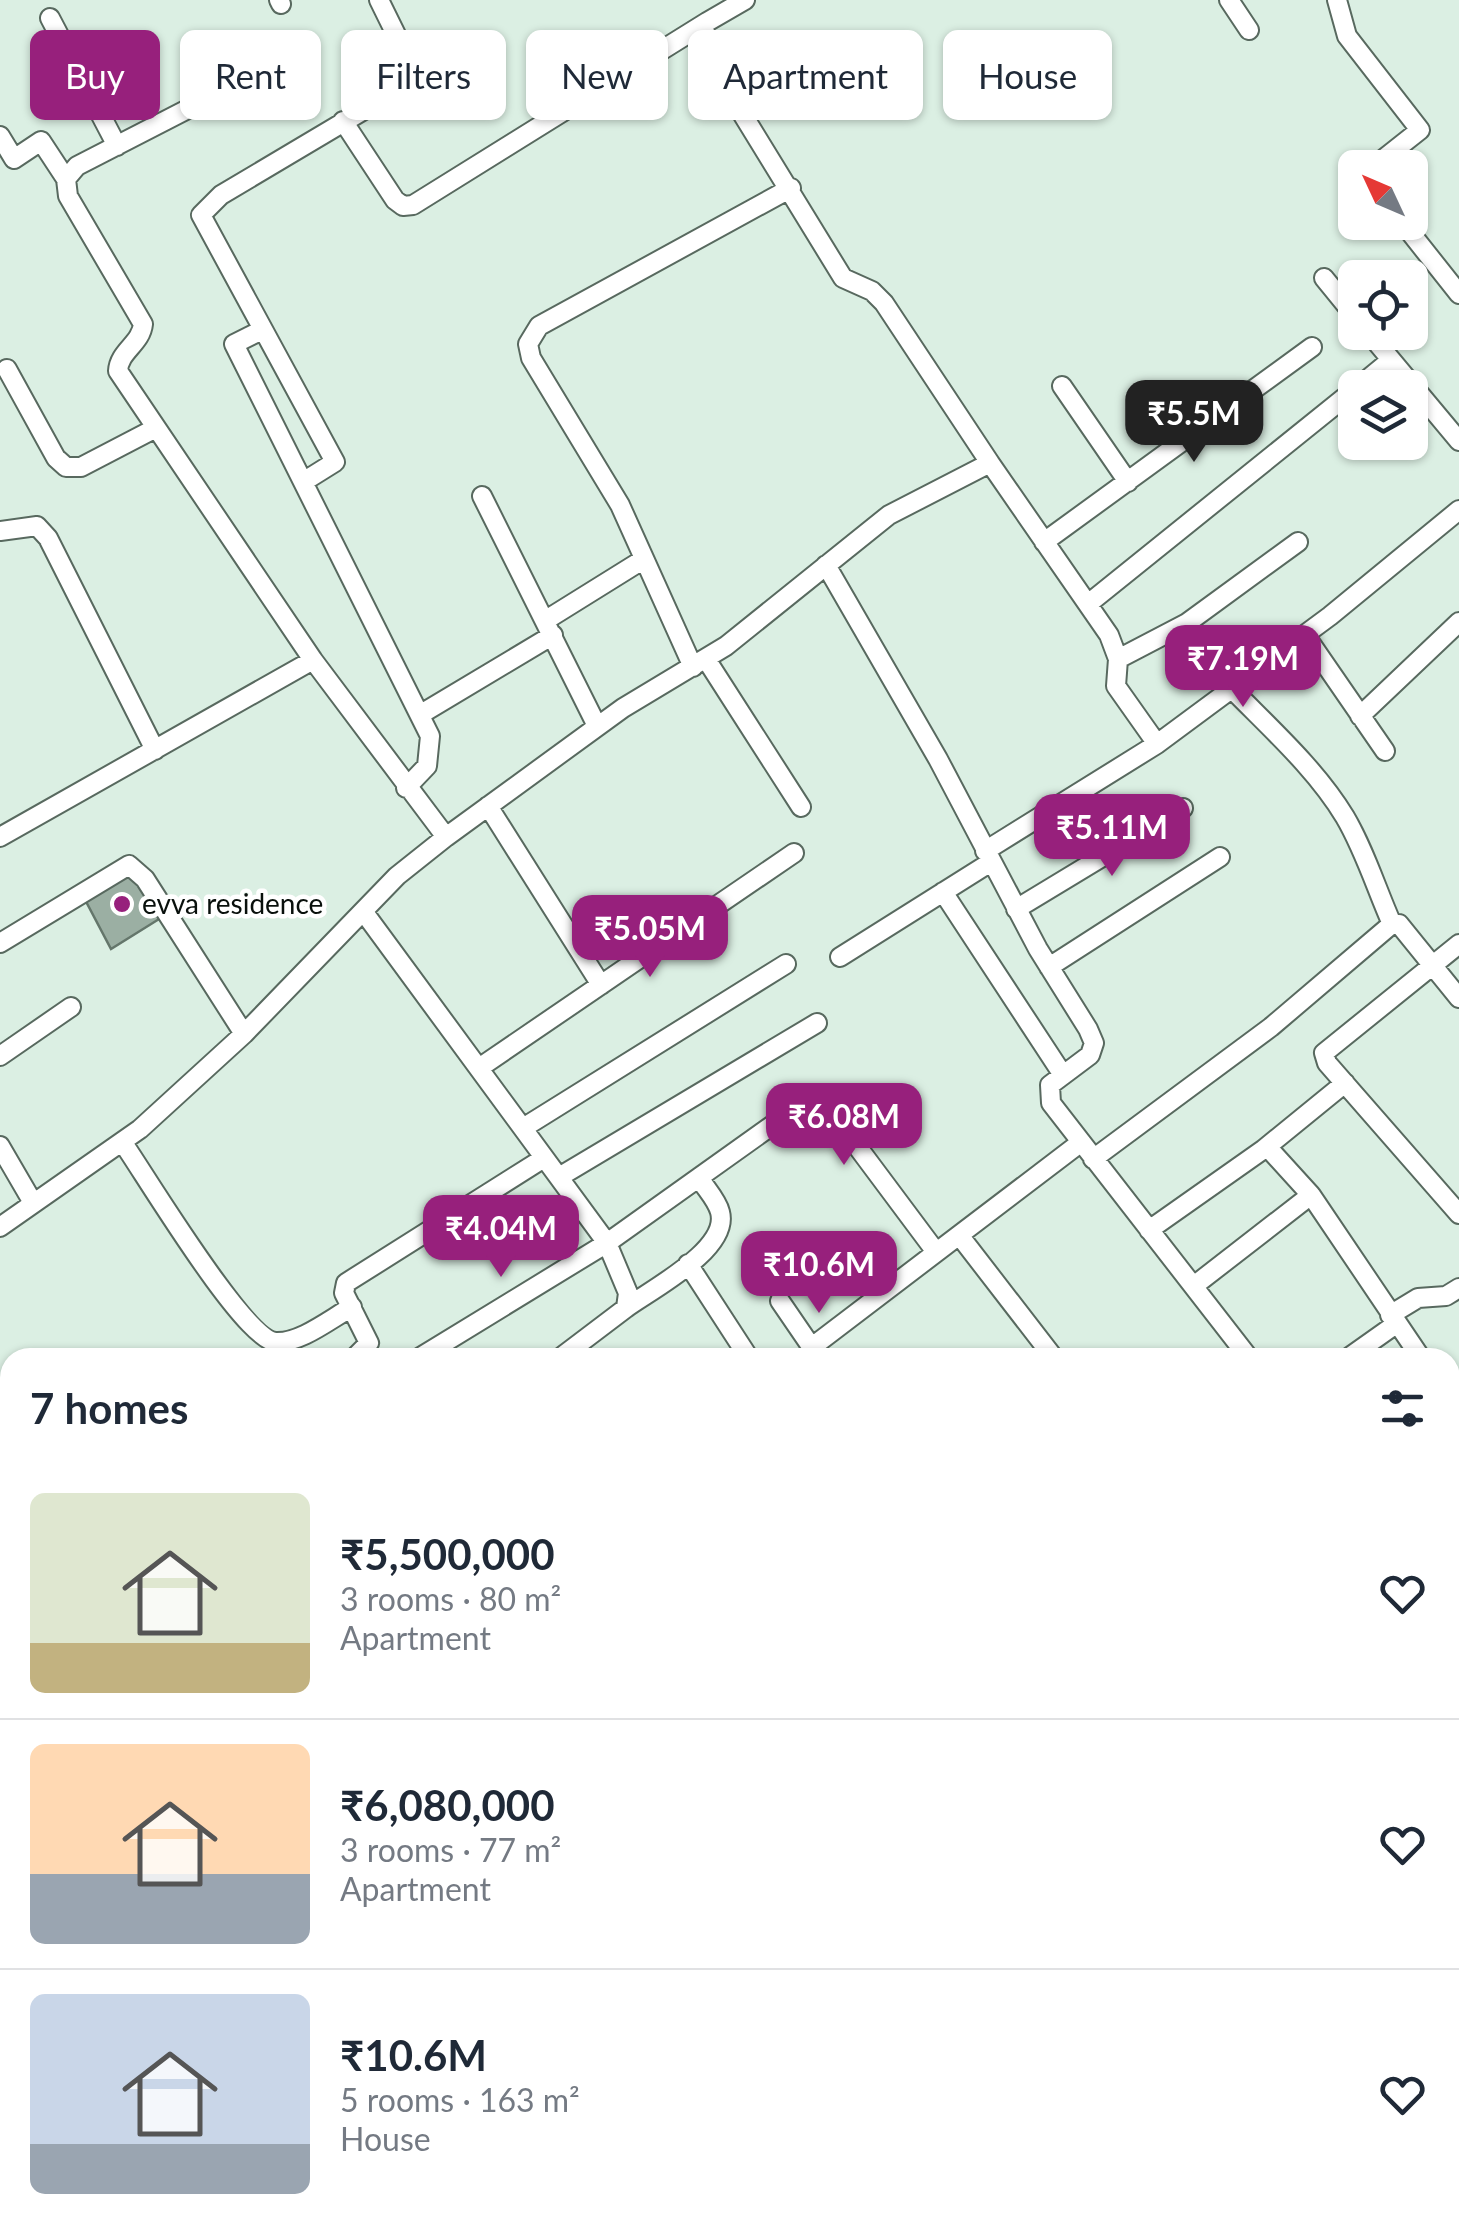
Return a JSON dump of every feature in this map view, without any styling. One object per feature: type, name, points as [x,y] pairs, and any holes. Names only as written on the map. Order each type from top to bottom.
[{"type":"street","points":[[303,482],[335,462],[201,215],[221,194],[401,88],[409,76],[410,63],[379,0]]},
{"type":"street","points":[[343,121],[395,200],[403,206],[413,205],[714,12],[745,0]]},
{"type":"street","points":[[1229,0],[1249,30]]},
{"type":"street","points":[[1336,0],[1347,36],[1420,130],[1395,150]]},
{"type":"street","points":[[714,12],[701,38],[708,58],[844,278],[872,290],[884,303],[1109,635],[1118,658],[1116,686],[1157,744]]},
{"type":"street","points":[[50,18],[117,146]]},
{"type":"street","points":[[66,179],[77,166],[180,113]]},
{"type":"street","points":[[0,136],[14,159],[41,141],[66,179],[68,196],[143,324],[142,336],[121,356],[118,370],[154,429],[313,660],[446,837]]},
{"type":"street","points":[[791,188],[531,332],[531,358],[620,505],[700,663],[800,807]]},
{"type":"street","points":[[1416,240],[1459,294]]},
{"type":"street","points":[[1324,278],[1338,295]]},
{"type":"street","points":[[262,330],[234,344],[421,714],[431,752],[427,766],[406,788]]},
{"type":"street","points":[[1044,542],[1312,347]]},
{"type":"street","points":[[1383,350],[1459,441]]},
{"type":"street","points":[[1378,370],[1391,360]]},
{"type":"street","points":[[7,369],[56,458],[66,467],[81,467],[154,429]]},
{"type":"street","points":[[1062,386],[1128,482]]},
{"type":"street","points":[[1088,604],[1338,403]]},
{"type":"street","points":[[0,1226],[123,1143],[244,1034],[362,911],[446,837],[597,726],[700,663],[889,514],[990,464]]},
{"type":"street","points":[[482,496],[597,726]]},
{"type":"street","points":[[840,957],[944,892],[988,856],[1157,744],[1305,634],[1459,510]]},
{"type":"street","points":[[0,531],[37,526],[48,538],[155,750]]},
{"type":"street","points":[[1118,658],[1187,623],[1298,542]]},
{"type":"street","points":[[421,714],[550,628],[644,559]]},
{"type":"street","points":[[826,564],[1094,1044],[1090,1055],[1050,1085],[1047,1094],[1080,1143],[1242,1348]]},
{"type":"street","points":[[1360,716],[1459,622]]},
{"type":"street","points":[[1305,634],[1384,752]]},
{"type":"street","points":[[0,837],[313,660]]},
{"type":"street","points":[[1232,689],[1300,759],[1343,813],[1392,924]]},
{"type":"street","points":[[488,806],[601,985]]},
{"type":"street","points":[[1016,909],[1183,808]]},
{"type":"street","points":[[478,1068],[794,853]]},
{"type":"street","points":[[1050,967],[1220,857]]},
{"type":"street","points":[[0,944],[130,865],[145,879],[244,1034]]},
{"type":"street","points":[[944,892],[1063,1075]]},
{"type":"street","points":[[362,911],[607,1242],[628,1293],[626,1308]]},
{"type":"street","points":[[1093,1159],[1270,1027],[1392,924],[1399,924],[1459,998]]},
{"type":"street","points":[[1459,944],[1324,1053],[1345,1083],[1459,1214]]},
{"type":"street","points":[[522,1128],[786,964]]},
{"type":"street","points":[[0,1056],[71,1007]]},
{"type":"street","points":[[559,1177],[817,1023]]},
{"type":"street","points":[[1150,1230],[1264,1149],[1345,1083]]},
{"type":"street","points":[[435,1348],[607,1242],[809,1099],[820,1100],[936,1252]]},
{"type":"street","points":[[123,1143],[231,1306],[267,1340],[279,1342],[305,1334],[352,1306]]},
{"type":"street","points":[[820,1348],[936,1252],[1080,1143]]},
{"type":"street","points":[[0,1146],[32,1201]]},
{"type":"street","points":[[1264,1149],[1271,1151],[1311,1196],[1414,1348]]},
{"type":"street","points":[[364,1348],[369,1343],[344,1292],[346,1283],[544,1158]]},
{"type":"street","points":[[573,1348],[715,1241],[722,1222],[720,1208],[700,1179]]},
{"type":"street","points":[[1195,1285],[1311,1196]]},
{"type":"street","points":[[959,1235],[1046,1348]]},
{"type":"street","points":[[688,1264],[743,1348]]},
{"type":"street","points":[[1360,1348],[1418,1298],[1446,1296],[1459,1288]]},
{"type":"street","points":[[780,1301],[812,1348]]},
{"type":"building","name":"evva residence","points":[[129,865],[164,916],[111,949],[81,892]]},
{"type":"place","name":"evva residence","points":[[122,904]]}]
